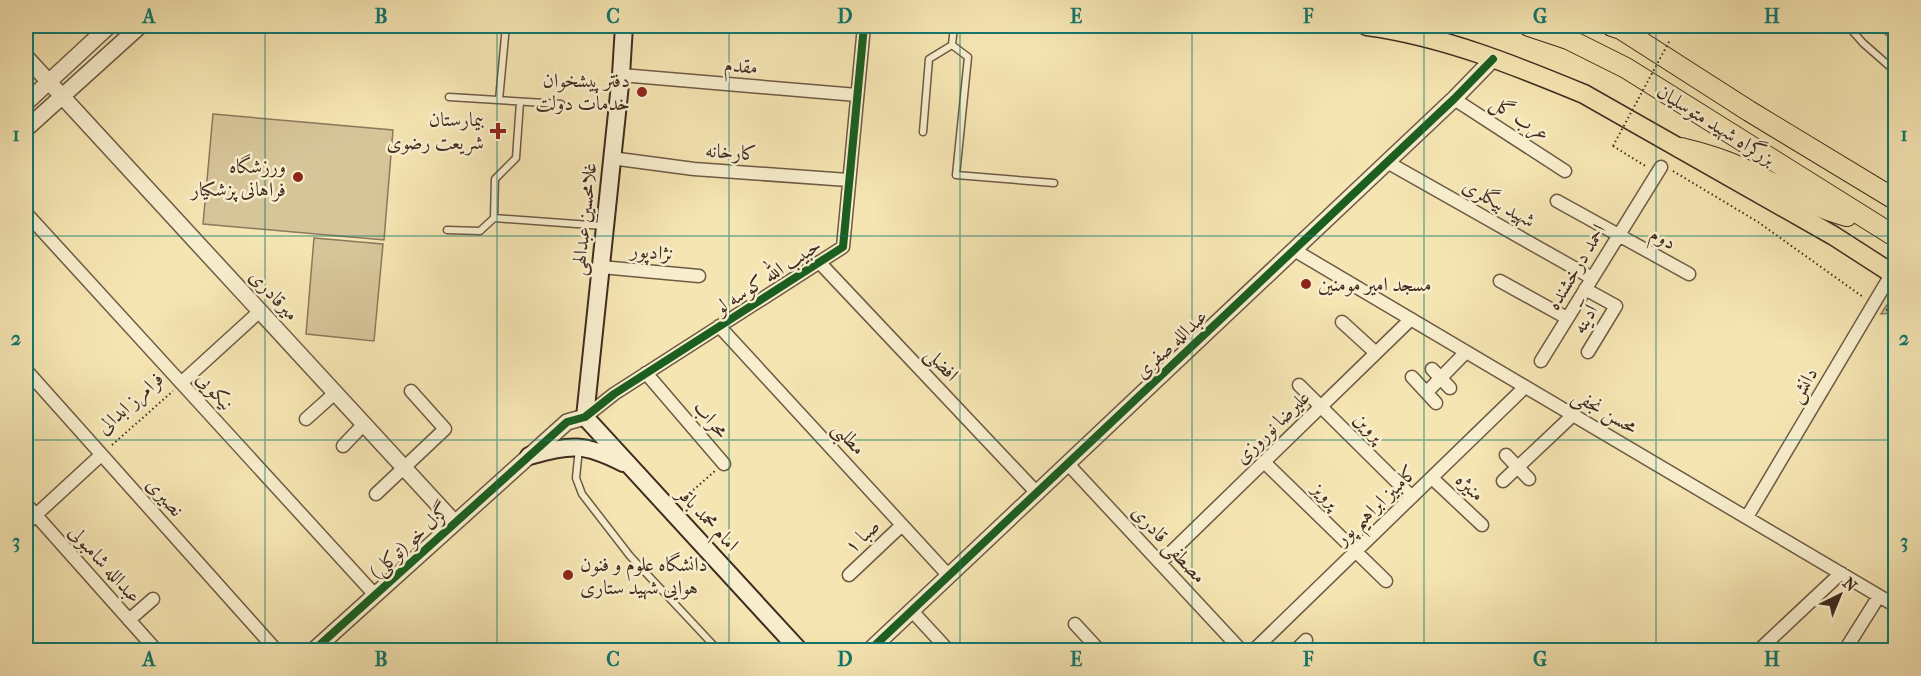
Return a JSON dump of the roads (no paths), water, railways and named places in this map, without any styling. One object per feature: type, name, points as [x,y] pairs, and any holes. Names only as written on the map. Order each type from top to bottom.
[{"type":"highway","name":"بزرگراه شهید متوسلیان","points":[[1529,26],[1568,39],[1626,68],[1896,237]]},
{"type":"highway","name":"بزرگراه شهید متوسلیان","points":[[1612,26],[1621,29],[1749,111],[1896,200]]},
{"type":"highway","points":[[1681,148],[1708,154],[1742,168],[1834,212],[1872,222]]},
{"type":"main road","name":"غلامحسین عبدالهی","points":[[585,417],[621,75],[624,26]]},
{"type":"main road","points":[[1367,26],[1442,41],[1584,94],[1834,236],[1894,274]]},
{"type":"main road","name":"امام محمد باقر","points":[[585,417],[800,651]]},
{"type":"main road","points":[[529,456],[562,448],[579,447],[600,451],[633,469]]},
{"type":"street","points":[[26,103],[109,26]]},
{"type":"street","points":[[26,129],[140,26]]},
{"type":"street","name":"حبیب الله کوسه لو","points":[[585,417],[614,394],[843,247],[864,26]]},
{"type":"street","points":[[26,57],[48,82]]},
{"type":"street","name":"عبدالله صفری","points":[[870,651],[1454,99],[1493,59]]},
{"type":"street","name":"مقدم","points":[[621,75],[857,95]]},
{"type":"street","name":"میرقادری","points":[[48,82],[455,523]]},
{"type":"street","name":"عرب گل","points":[[1454,99],[1565,171]]},
{"type":"street","name":"کارخانه","points":[[611,158],[694,169],[848,180]]},
{"type":"street","name":"شهید بیگلری","points":[[1387,162],[1592,278]]},
{"type":"street","name":"احمد درخشنده","points":[[1541,361],[1661,167]]},
{"type":"street","name":"دوم","points":[[1557,201],[1689,274]]},
{"type":"street","name":"نیکویی","points":[[26,213],[375,595]]},
{"type":"street","name":"محسن نجفی","points":[[1294,250],[1896,606]]},
{"type":"street","name":"افضلی","points":[[819,262],[1037,493]]},
{"type":"street","name":"نژادپور","points":[[601,267],[699,276]]},
{"type":"street","name":"دانش","points":[[1747,517],[1894,274]]},
{"type":"street","points":[[1500,280],[1567,318]]},
{"type":"street","name":"آدینه","points":[[1585,289],[1616,306],[1588,352]]},
{"type":"street","name":"فرامرز ابدالی","points":[[181,383],[260,311]]},
{"type":"street","name":"علیرضا نوروزی","points":[[1160,563],[1411,319]]},
{"type":"street","points":[[1342,322],[1376,353]]},
{"type":"street","name":"مطلبی","points":[[719,326],[949,576]]},
{"type":"street","points":[[1427,392],[1467,352]]},
{"type":"street","points":[[1432,369],[1450,388]]},
{"type":"street","name":"نصیری","points":[[26,370],[276,651]]},
{"type":"street","name":"محراب","points":[[646,373],[724,464]]},
{"type":"street","points":[[1412,377],[1436,403]]},
{"type":"street","name":"پروین","points":[[1299,386],[1412,497]]},
{"type":"street","name":"کامبیز ابراهیم پور","points":[[1254,651],[1525,387]]},
{"type":"street","points":[[376,494],[403,466],[445,429],[411,391]]},
{"type":"street","points":[[306,419],[335,393]]},
{"type":"street","points":[[1503,481],[1573,416]]},
{"type":"street","name":"گزل خو (توکلی)","points":[[314,651],[567,422],[585,417]]},
{"type":"street","points":[[343,446],[364,424]]},
{"type":"street","name":"فرامرز ابدالی","points":[[26,524],[101,455]]},
{"type":"street","points":[[1506,455],[1529,479]]},
{"type":"street","name":"پرویز","points":[[1264,462],[1386,581]]},
{"type":"street","name":"مصطفی قادری","points":[[1068,464],[1241,651]]},
{"type":"street","name":"منیژه","points":[[1432,478],[1482,525]]},
{"type":"street","name":"عبدالله شامبولی","points":[[26,504],[156,651]]},
{"type":"street","name":"صبا ۱","points":[[849,575],[902,525]]},
{"type":"street","points":[[1759,651],[1841,573]]},
{"type":"street","points":[[1845,651],[1879,596]]},
{"type":"street","points":[[129,620],[153,599]]},
{"type":"street","points":[[912,611],[948,651]]},
{"type":"street","points":[[1075,624],[1100,651]]},
{"type":"street","points":[[1296,651],[1306,640]]},
{"type":"lane","points":[[500,100],[506,26]]},
{"type":"lane","points":[[952,45],[954,26]]},
{"type":"lane","points":[[1848,26],[1863,43],[1896,72]]},
{"type":"lane","points":[[923,132],[929,59],[952,45]]},
{"type":"lane","points":[[952,45],[968,57],[956,175],[1054,183]]},
{"type":"lane","points":[[449,97],[561,104]]},
{"type":"lane","points":[[447,230],[480,231],[494,218],[495,179],[516,158],[520,102]]},
{"type":"lane","points":[[494,218],[605,226]]},
{"type":"lane","points":[[579,447],[576,478],[582,494],[630,556],[718,651]]},
{"type":"place","name":"دفتر پیشخوان خدمات دولت","points":[[642,92]]},
{"type":"place","name":"بیمارستان شریعت رضوی","points":[[498,131]]},
{"type":"place","name":"ورزشگاه فراهانی پزشکیار","points":[[298,177]]},
{"type":"place","name":"مسجد امیر مومنین","points":[[1306,284]]},
{"type":"place","name":"دانشگاه علوم و فنون هوایی شهید ستاری","points":[[568,575]]}]
